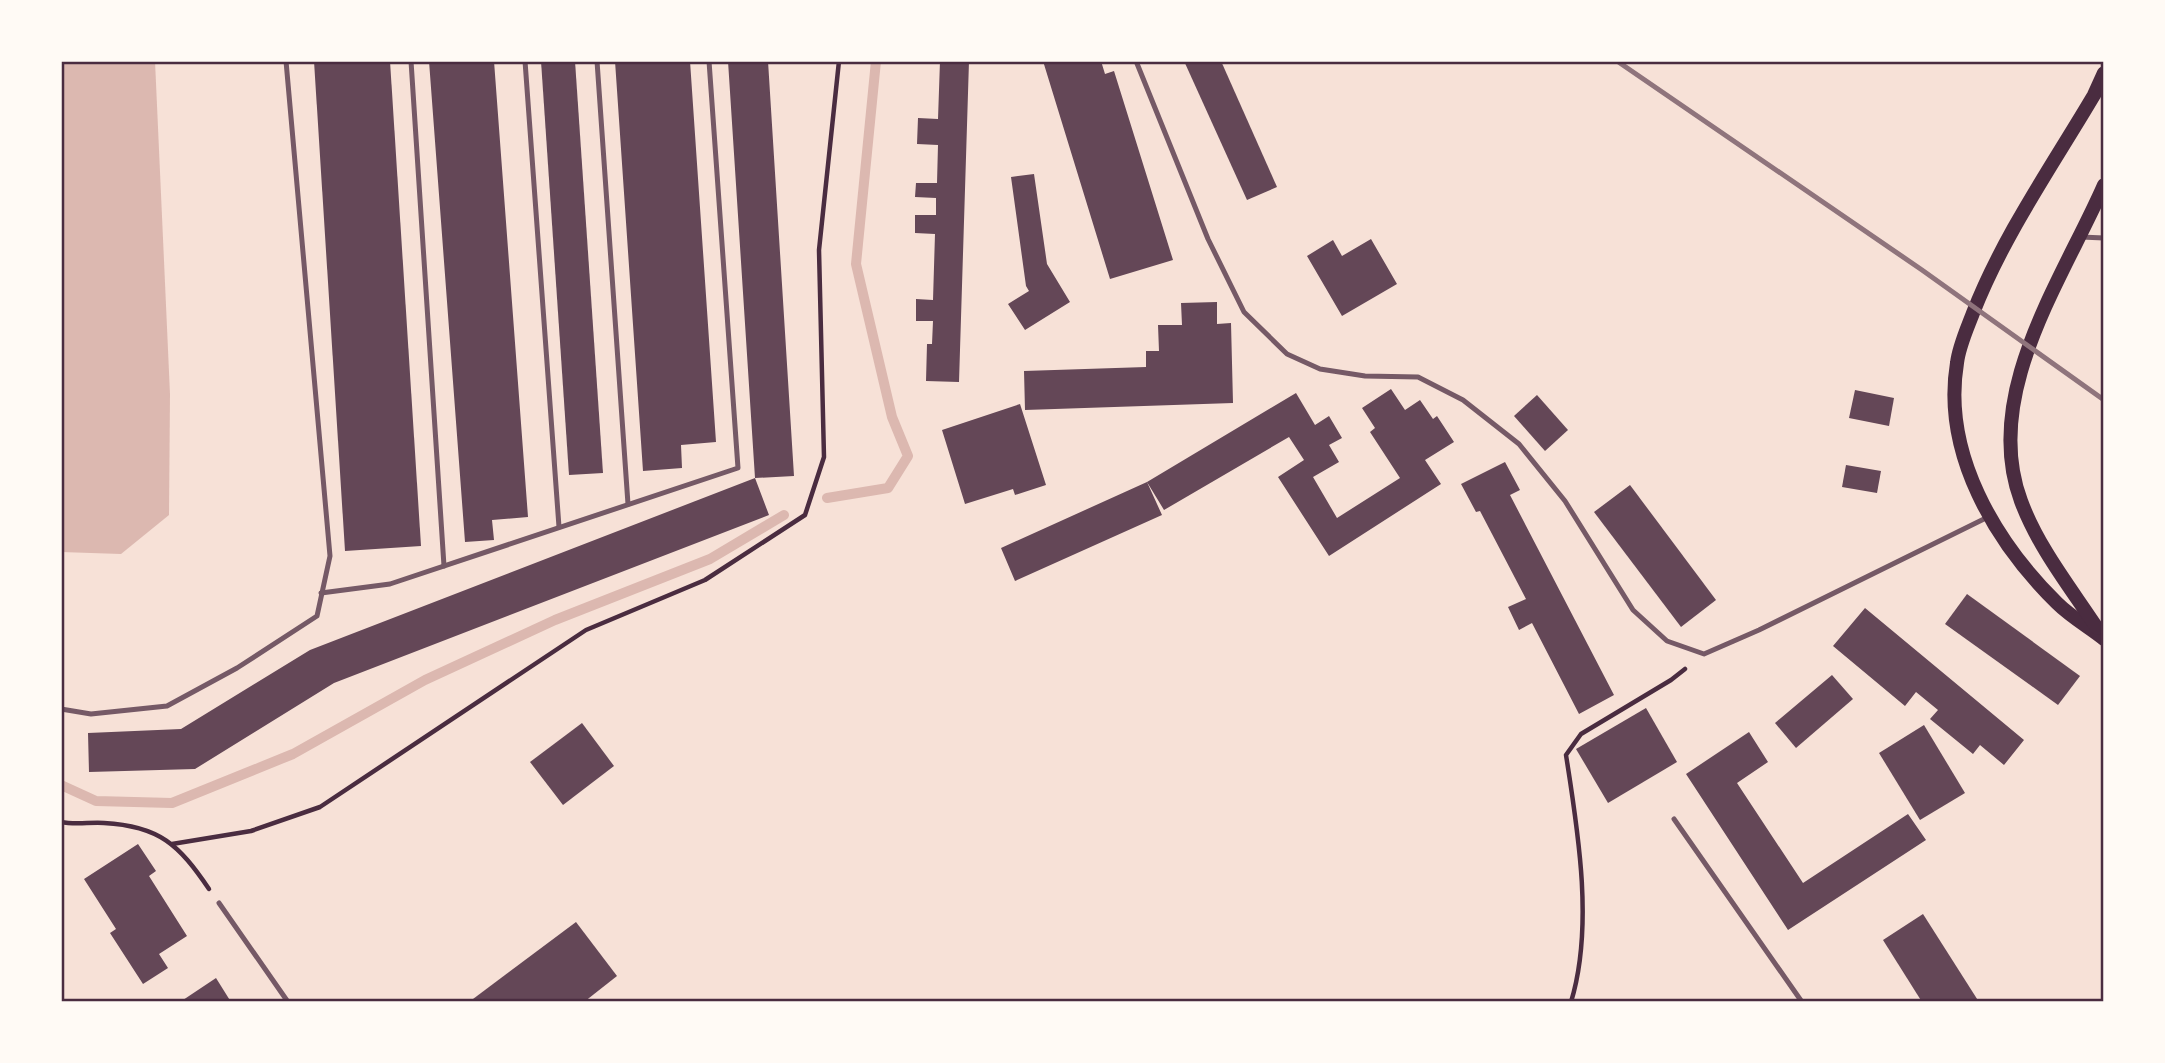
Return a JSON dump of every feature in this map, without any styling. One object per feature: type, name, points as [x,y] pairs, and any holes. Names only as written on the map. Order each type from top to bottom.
[{"type":"main road","points":[[2104,73],[2094,95],[1989,272],[1957,361],[1953,402],[1968,472],[1988,517],[2058,604],[2104,638]]},
{"type":"main road","points":[[2104,185],[2045,307],[2023,364],[2014,404],[2011,452],[2020,498],[2037,539],[2104,638]]},
{"type":"lane","points":[[61,709],[91,714],[167,706],[237,668],[317,616],[330,556],[286,61]]},
{"type":"lane","points":[[411,61],[444,566]]},
{"type":"lane","points":[[525,61],[559,527]]},
{"type":"lane","points":[[597,61],[628,504]]},
{"type":"lane","points":[[321,593],[390,584],[738,468],[709,61]]},
{"type":"lane","points":[[1136,61],[1208,239],[1244,312],[1287,354],[1320,369],[1364,376],[1418,377],[1463,400],[1519,444],[1564,501],[1633,610],[1667,641],[1704,654],[1759,630],[1988,517]]},
{"type":"lane","points":[[2081,237],[2104,238]]},
{"type":"lane","points":[[1674,819],[1802,1002]]},
{"type":"lane","points":[[219,903],[288,1002]]},
{"type":"path","points":[[172,844],[251,831],[320,807],[586,630],[705,580],[804,515],[824,457],[819,250],[839,61]]},
{"type":"path","points":[[1571,1002],[1579,975],[1582,899],[1574,806],[1566,755],[1581,734],[1671,680],[1704,654]]},
{"type":"path","points":[[61,822],[103,822],[144,828],[172,844],[194,867],[219,903]]},
{"type":"shaded area","points":[[61,61],[155,61],[170,394],[169,515],[121,554],[61,552]]},
{"type":"building","points":[[314,61],[390,61],[421,546],[345,551]]},
{"type":"building","points":[[429,61],[494,61],[528,517],[492,520],[494,540],[465,542]]},
{"type":"building","points":[[541,61],[575,61],[603,473],[569,475]]},
{"type":"building","points":[[615,61],[690,61],[716,442],[681,445],[682,468],[643,471]]},
{"type":"building","points":[[728,61],[768,61],[794,476],[755,478]]},
{"type":"building","points":[[940,61],[969,61],[959,382],[926,381],[927,344],[932,344],[933,321],[916,321],[916,299],[933,300],[935,234],[915,233],[915,215],[936,215],[936,198],[915,197],[916,183],[937,183],[938,145],[917,144],[918,118],[938,119]]},
{"type":"building","points":[[1043,61],[1101,61],[1105,74],[1114,71],[1173,260],[1110,279]]},
{"type":"building","points":[[1184,61],[1221,61],[1277,187],[1247,200]]},
{"type":"building","points":[[1034,174],[1047,264],[1070,302],[1025,330],[1008,304],[1029,291],[1026,286],[1011,177]]},
{"type":"building","points":[[1371,239],[1397,284],[1342,316],[1307,256],[1333,240],[1342,256]]},
{"type":"building","points":[[1217,302],[1217,324],[1231,323],[1233,403],[1025,410],[1024,371],[1146,367],[1146,351],[1159,351],[1158,325],[1182,325],[1181,303]]},
{"type":"building","points":[[1391,389],[1405,410],[1420,400],[1433,419],[1437,416],[1454,442],[1425,460],[1441,484],[1329,556],[1278,477],[1304,460],[1289,437],[1164,510],[1147,482],[1296,393],[1315,425],[1329,416],[1342,438],[1329,445],[1339,462],[1313,477],[1337,518],[1400,478],[1370,432],[1375,428],[1362,408]]},
{"type":"building","points":[[1855,390],[1894,398],[1889,426],[1849,418]]},
{"type":"building","points":[[1537,395],[1568,430],[1545,451],[1514,416]]},
{"type":"building","points":[[1020,404],[1046,485],[1015,495],[1013,489],[965,504],[942,430]]},
{"type":"building","points":[[1505,462],[1520,490],[1510,495],[1614,695],[1579,714],[1532,623],[1519,630],[1508,607],[1526,599],[1480,511],[1476,512],[1461,484]]},
{"type":"building","points":[[1846,465],[1881,471],[1877,493],[1842,487]]},
{"type":"building","points":[[755,478],[769,515],[334,683],[195,769],[89,772],[88,733],[181,729],[310,650]]},
{"type":"building","points":[[1147,482],[1162,515],[1015,581],[1001,548]]},
{"type":"building","points":[[1630,485],[1716,600],[1681,627],[1594,512]]},
{"type":"building","points":[[1967,594],[2080,676],[2058,705],[1945,624]]},
{"type":"building","points":[[1865,608],[2024,740],[2004,765],[1980,745],[1973,754],[1930,719],[1938,710],[1916,692],[1905,706],[1833,646]]},
{"type":"building","points":[[1832,675],[1853,699],[1796,748],[1775,723]]},
{"type":"building","points":[[1646,708],[1677,762],[1608,803],[1576,749]]},
{"type":"building","points":[[582,723],[614,766],[563,805],[530,762]]},
{"type":"building","points":[[1924,725],[1965,793],[1920,820],[1879,753]]},
{"type":"building","points":[[1749,732],[1768,762],[1737,783],[1803,883],[1908,814],[1926,840],[1788,930],[1686,774]]},
{"type":"building","points":[[138,844],[156,871],[149,876],[187,936],[159,954],[168,968],[143,984],[110,933],[116,929],[84,879]]},
{"type":"building","points":[[1923,914],[1979,1002],[1922,1002],[1883,940]]},
{"type":"building","points":[[576,922],[617,976],[584,1002],[469,1002]]},
{"type":"building","points":[[216,978],[231,1002],[184,1002],[183,1000]]},
{"type":"waterway","points":[[827,498],[888,488],[908,456],[892,417],[856,264],[876,61]]},
{"type":"waterway","points":[[61,785],[96,801],[172,803],[293,754],[425,680],[555,620],[710,559],[784,515]]},
{"type":"railway","points":[[1617,61],[1922,270],[2104,400]]}]
